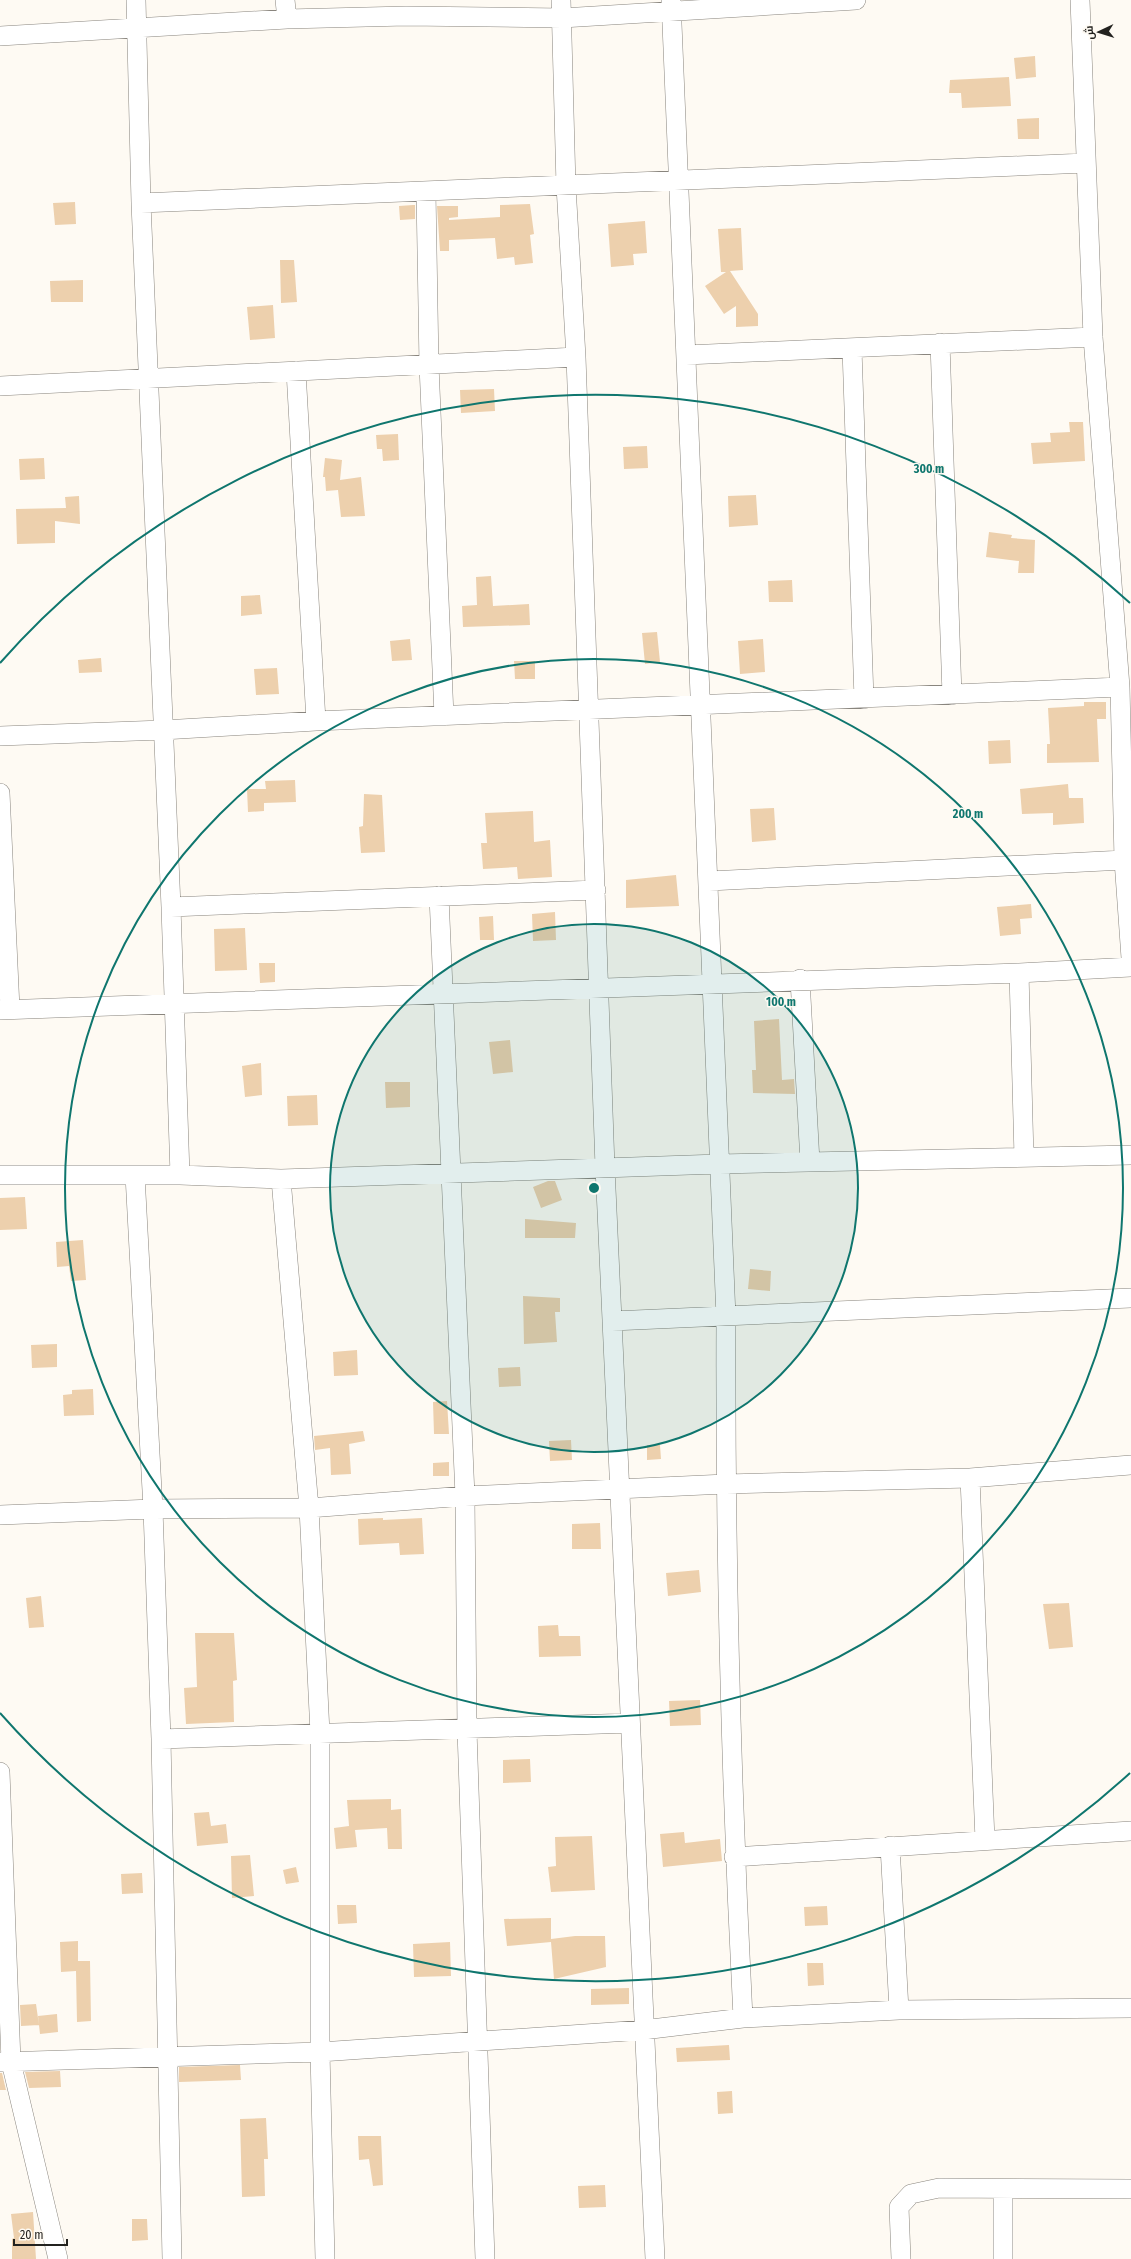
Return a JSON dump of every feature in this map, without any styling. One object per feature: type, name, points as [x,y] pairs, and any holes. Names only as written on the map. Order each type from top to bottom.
[{"type":"street","points":[[136,0],[141,202],[150,379],[180,1175]]},
{"type":"street","points":[[285,0],[286,19]]},
{"type":"street","points":[[0,36],[286,19],[406,8],[562,9],[856,0]]},
{"type":"street","points":[[1080,0],[1093,337],[1120,687],[1124,860],[1131,958]]},
{"type":"street","points":[[671,5],[700,706],[709,881],[726,1317],[726,1484],[734,1857],[743,2018]]},
{"type":"street","points":[[562,9],[566,186],[576,357],[605,1167],[643,2030],[655,2259]]},
{"type":"street","points":[[141,202],[566,186],[678,178],[1086,163]]},
{"type":"street","points":[[426,192],[430,365],[444,716]]},
{"type":"street","points":[[686,355],[852,349],[940,343],[1093,337]]},
{"type":"street","points":[[940,343],[952,695]]},
{"type":"street","points":[[852,349],[864,699]]},
{"type":"street","points":[[0,386],[576,357]]},
{"type":"street","points":[[296,371],[316,721]]},
{"type":"street","points":[[0,736],[1120,687]]},
{"type":"street","points":[[0,793],[5,1009],[443,992],[1019,973],[1131,967]]},
{"type":"street","points":[[709,881],[1124,860]]},
{"type":"street","points":[[171,907],[596,890]]},
{"type":"street","points":[[439,896],[465,1496],[467,1730],[486,2259]]},
{"type":"street","points":[[1019,973],[1024,1157]]},
{"type":"street","points":[[800,980],[810,1162]]},
{"type":"street","points":[[0,1175],[180,1175],[281,1179],[605,1167],[1131,1155]]},
{"type":"street","points":[[135,1175],[153,1509],[161,1739],[172,2259]]},
{"type":"street","points":[[281,1179],[309,1508],[320,1733],[320,2052],[325,2259]]},
{"type":"street","points":[[612,1321],[1131,1298]]},
{"type":"street","points":[[0,1515],[153,1509],[309,1508],[465,1496],[726,1484],[970,1478],[1131,1465]]},
{"type":"street","points":[[970,1478],[985,1840]]},
{"type":"street","points":[[161,1739],[320,1733],[467,1730],[630,1723]]},
{"type":"street","points":[[0,1772],[6,2062],[58,2259]]},
{"type":"street","points":[[734,1857],[1131,1831]]},
{"type":"street","points":[[890,1846],[899,2010]]},
{"type":"street","points":[[6,2062],[320,2052],[643,2030],[743,2018],[899,2010],[1131,2008]]},
{"type":"street","points":[[901,2259],[899,2207],[911,2194],[939,2188],[1131,2188]]},
{"type":"street","points":[[1003,2189],[1003,2259]]},
{"type":"building","points":[[1035,56],[1036,77],[1016,79],[1014,58]]},
{"type":"building","points":[[1009,77],[1011,106],[962,108],[961,93],[949,93],[950,80]]},
{"type":"building","points":[[1039,118],[1039,139],[1018,139],[1017,119]]},
{"type":"building","points":[[75,202],[76,224],[55,225],[53,203]]},
{"type":"building","points":[[530,204],[534,234],[530,235],[533,263],[515,265],[514,257],[497,259],[495,238],[449,240],[449,251],[440,251],[437,206],[458,206],[458,217],[449,218],[449,220],[500,217],[500,205]]},
{"type":"building","points":[[415,205],[415,219],[400,220],[399,206]]},
{"type":"building","points":[[645,221],[647,253],[633,254],[634,265],[611,267],[608,224]]},
{"type":"building","points":[[741,228],[743,270],[730,271],[758,314],[758,326],[736,327],[736,306],[724,314],[705,286],[726,272],[721,272],[718,229]]},
{"type":"building","points":[[280,260],[294,260],[297,302],[281,303]]},
{"type":"building","points":[[83,280],[83,302],[51,302],[50,281]]},
{"type":"building","points":[[273,305],[275,338],[250,340],[247,307]]},
{"type":"building","points":[[494,389],[495,411],[461,413],[460,390]]},
{"type":"building","points":[[1069,422],[1083,422],[1085,461],[1033,464],[1031,443],[1051,442],[1050,433],[1070,432]]},
{"type":"building","points":[[398,434],[399,460],[383,461],[382,449],[377,449],[376,435]]},
{"type":"building","points":[[647,446],[648,468],[624,469],[623,447]]},
{"type":"building","points":[[44,458],[45,479],[20,480],[19,459]]},
{"type":"building","points":[[325,458],[342,460],[340,480],[361,477],[365,516],[341,517],[338,490],[326,491],[325,477],[323,477]]},
{"type":"building","points":[[756,495],[758,525],[729,527],[728,496]]},
{"type":"building","points":[[79,496],[80,524],[55,521],[55,543],[17,544],[16,509],[66,508],[65,497]]},
{"type":"building","points":[[989,532],[1012,535],[1011,538],[1035,540],[1034,573],[1018,573],[1019,561],[986,557]]},
{"type":"building","points":[[491,576],[493,606],[529,604],[530,625],[463,627],[462,606],[477,605],[476,577]]},
{"type":"building","points":[[792,580],[793,602],[769,602],[768,581]]},
{"type":"building","points":[[260,595],[262,614],[241,616],[241,596]]},
{"type":"building","points":[[657,632],[660,662],[645,664],[642,633]]},
{"type":"building","points":[[410,639],[412,660],[392,661],[390,641]]},
{"type":"building","points":[[763,639],[765,672],[740,674],[738,641]]},
{"type":"building","points":[[101,658],[102,672],[79,673],[78,660]]},
{"type":"building","points":[[514,661],[535,661],[535,679],[515,679]]},
{"type":"building","points":[[277,668],[279,694],[256,695],[254,669]]},
{"type":"building","points":[[1084,702],[1106,702],[1106,719],[1097,719],[1099,762],[1047,763],[1047,744],[1050,744],[1048,708],[1084,706]]},
{"type":"building","points":[[1010,740],[1011,763],[989,764],[988,741]]},
{"type":"building","points":[[295,780],[296,802],[264,803],[264,811],[248,812],[247,789],[266,789],[265,781]]},
{"type":"building","points":[[1068,784],[1069,798],[1083,798],[1084,823],[1053,825],[1053,813],[1022,814],[1020,789]]},
{"type":"building","points":[[364,794],[382,795],[385,852],[361,853],[359,827],[363,826]]},
{"type":"building","points":[[774,808],[776,840],[752,842],[750,809]]},
{"type":"building","points":[[533,811],[534,842],[550,840],[552,877],[518,879],[517,867],[483,869],[481,843],[487,843],[485,813]]},
{"type":"building","points":[[676,875],[679,906],[626,908],[626,880]]},
{"type":"building","points":[[1031,904],[1032,918],[1020,919],[1021,934],[1000,936],[997,907]]},
{"type":"building","points":[[555,912],[556,940],[533,941],[532,914]]},
{"type":"building","points":[[493,916],[494,940],[480,940],[479,917]]},
{"type":"building","points":[[245,928],[247,970],[215,971],[214,929]]},
{"type":"building","points":[[259,963],[275,963],[275,982],[260,983]]},
{"type":"building","points":[[779,1019],[782,1080],[794,1079],[795,1094],[753,1093],[752,1070],[756,1070],[754,1021]]},
{"type":"building","points":[[510,1040],[513,1072],[493,1074],[489,1042]]},
{"type":"building","points":[[261,1063],[262,1095],[245,1097],[242,1066]]},
{"type":"building","points":[[385,1082],[410,1082],[410,1107],[386,1108]]},
{"type":"building","points":[[317,1095],[318,1125],[288,1126],[287,1096]]},
{"type":"building","points":[[548,1181],[555,1181],[562,1200],[541,1208],[533,1187]]},
{"type":"building","points":[[25,1197],[27,1229],[0,1230],[0,1198]]},
{"type":"building","points":[[525,1219],[576,1223],[575,1238],[525,1238]]},
{"type":"building","points":[[83,1240],[86,1280],[71,1281],[69,1266],[57,1267],[56,1242]]},
{"type":"building","points":[[750,1269],[771,1271],[770,1291],[748,1289]]},
{"type":"building","points":[[523,1296],[560,1298],[560,1312],[555,1312],[557,1342],[524,1344]]},
{"type":"building","points":[[57,1344],[57,1367],[32,1368],[31,1345]]},
{"type":"building","points":[[357,1350],[358,1375],[334,1376],[333,1352]]},
{"type":"building","points":[[520,1367],[521,1386],[499,1387],[498,1368]]},
{"type":"building","points":[[93,1389],[94,1415],[64,1416],[63,1395],[72,1394],[72,1390]]},
{"type":"building","points":[[447,1401],[449,1434],[434,1434],[433,1402]]},
{"type":"building","points":[[363,1431],[365,1441],[349,1444],[351,1474],[331,1475],[330,1448],[315,1450],[314,1436]]},
{"type":"building","points":[[571,1440],[572,1460],[550,1461],[549,1441]]},
{"type":"building","points":[[647,1445],[660,1445],[661,1459],[647,1460]]},
{"type":"building","points":[[449,1462],[449,1476],[433,1476],[433,1463]]},
{"type":"building","points":[[383,1518],[383,1520],[422,1518],[424,1554],[400,1555],[399,1543],[359,1545],[358,1519]]},
{"type":"building","points":[[600,1523],[601,1549],[572,1549],[572,1524]]},
{"type":"building","points":[[699,1570],[701,1592],[668,1596],[666,1573]]},
{"type":"building","points":[[41,1596],[44,1627],[29,1628],[26,1598]]},
{"type":"building","points":[[1069,1603],[1073,1647],[1049,1649],[1043,1604]]},
{"type":"building","points":[[558,1625],[559,1636],[580,1636],[581,1656],[539,1657],[538,1626]]},
{"type":"building","points":[[195,1633],[234,1633],[237,1680],[233,1681],[234,1722],[186,1724],[184,1688],[197,1687]]},
{"type":"building","points":[[700,1700],[701,1725],[670,1726],[669,1701]]},
{"type":"building","points":[[530,1759],[531,1782],[503,1783],[503,1760]]},
{"type":"building","points":[[391,1799],[391,1810],[401,1809],[402,1849],[388,1849],[387,1828],[355,1830],[357,1847],[336,1849],[334,1828],[349,1826],[347,1800]]},
{"type":"building","points":[[209,1812],[211,1826],[226,1824],[228,1843],[197,1846],[194,1813]]},
{"type":"building","points":[[684,1832],[685,1843],[720,1839],[722,1861],[663,1867],[660,1834]]},
{"type":"building","points":[[592,1836],[595,1890],[551,1892],[548,1867],[556,1866],[555,1837]]},
{"type":"building","points":[[250,1855],[254,1896],[232,1898],[231,1856]]},
{"type":"building","points":[[296,1867],[299,1882],[286,1884],[283,1870]]},
{"type":"building","points":[[142,1873],[143,1893],[122,1894],[121,1874]]},
{"type":"building","points":[[337,1905],[356,1905],[357,1923],[338,1924]]},
{"type":"building","points":[[827,1906],[828,1925],[805,1926],[804,1907]]},
{"type":"building","points":[[551,1918],[551,1939],[575,1936],[605,1936],[606,1967],[554,1979],[551,1942],[507,1946],[504,1919]]},
{"type":"building","points":[[78,1941],[78,1961],[90,1961],[91,2021],[77,2022],[76,1971],[61,1972],[60,1942]]},
{"type":"building","points":[[450,1942],[451,1976],[414,1977],[413,1944]]},
{"type":"building","points":[[807,1963],[823,1963],[824,1985],[808,1986]]},
{"type":"building","points":[[629,1988],[629,2004],[591,2005],[591,1989]]},
{"type":"building","points":[[36,2004],[39,2025],[21,2026],[20,2005]]},
{"type":"building","points":[[57,2014],[58,2032],[40,2034],[38,2016]]},
{"type":"building","points":[[729,2045],[730,2060],[677,2062],[676,2048]]},
{"type":"building","points":[[240,2065],[241,2080],[179,2082],[179,2067]]},
{"type":"building","points":[[60,2071],[61,2087],[29,2088],[25,2072]]},
{"type":"building","points":[[0,2073],[2,2073],[6,2090],[0,2090]]},
{"type":"building","points":[[732,2091],[733,2113],[718,2114],[717,2092]]},
{"type":"building","points":[[266,2118],[268,2159],[264,2159],[265,2196],[242,2197],[240,2119]]},
{"type":"building","points":[[358,2136],[381,2136],[383,2185],[373,2186],[369,2159],[359,2160]]},
{"type":"building","points":[[605,2185],[606,2207],[579,2208],[578,2186]]},
{"type":"building","points":[[33,2212],[36,2259],[12,2259],[12,2239],[14,2238],[11,2214]]},
{"type":"building","points":[[132,2219],[147,2219],[148,2240],[132,2241]]}]
